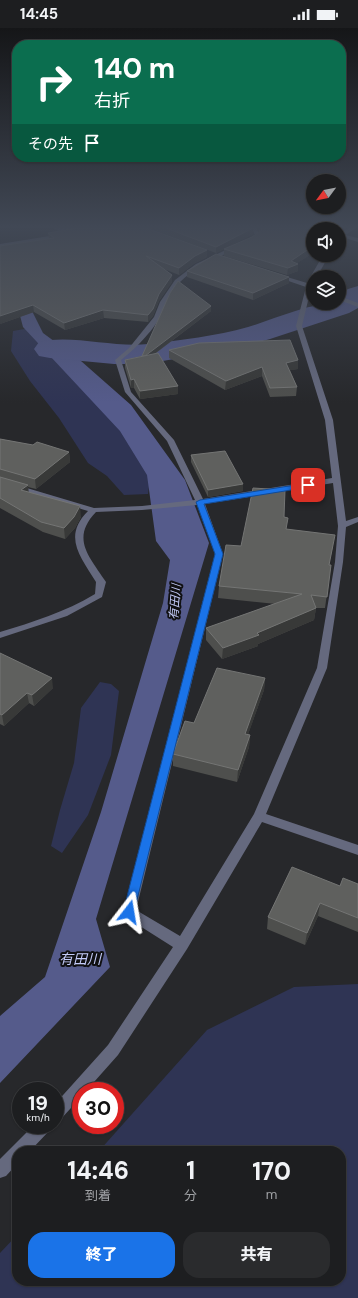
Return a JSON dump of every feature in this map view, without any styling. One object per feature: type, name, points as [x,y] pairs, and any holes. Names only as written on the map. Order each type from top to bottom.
[{"type":"street","points":[[175,284],[163,302],[157,317],[131,349],[118,360],[128,392],[170,440],[200,502],[219,554],[129,912],[182,945]]},
{"type":"street","points":[[64,1105],[113,1050],[182,945],[259,816],[322,668],[342,526],[329,420],[299,326],[306,300]]},
{"type":"street","points":[[346,300],[358,305]]},
{"type":"street","points":[[0,482],[94,510],[142,508],[200,502],[337,480]]},
{"type":"street","points":[[0,635],[32,626],[88,603],[100,595],[101,582],[81,549],[78,536],[88,516],[94,510]]},
{"type":"street","points":[[342,526],[358,519]]},
{"type":"street","points":[[259,816],[358,850]]},
{"type":"street","points":[[24,1146],[36,1134]]},
{"type":"street","points":[[0,1170],[12,1158]]},
{"type":"shaded area","points":[[30,328],[115,415],[151,471],[148,494],[124,495],[107,476],[88,463],[59,418],[30,381],[11,351],[13,331]]},
{"type":"shaded area","points":[[100,682],[111,684],[119,691],[111,755],[88,815],[62,853],[51,846],[74,763],[81,708]]},
{"type":"shaded area","points":[[358,984],[358,1298],[0,1298],[0,1253],[12,1240],[12,1286],[346,1286],[346,1146],[103,1146],[114,1134],[124,1134],[124,1123],[207,1030],[294,987]]},
{"type":"water","name":"有田川","points":[[36,284],[48,284],[32,311],[43,333],[81,361],[131,405],[185,480],[209,543],[96,919],[110,967],[0,1083],[0,1016],[45,977],[101,812],[163,603],[170,560],[156,541],[147,475],[120,431],[23,327],[18,308]]},
{"type":"building","points":[[0,284],[166,284],[159,294],[153,309],[148,315],[103,310],[64,323],[33,305],[0,316]]},
{"type":"building","points":[[176,284],[182,284],[211,306],[145,356],[142,356],[170,293]]},
{"type":"building","points":[[227,284],[273,284],[253,293]]},
{"type":"building","points":[[290,340],[298,360],[286,363],[297,387],[270,388],[262,367],[226,381],[169,350],[199,343]]},
{"type":"building","points":[[158,353],[178,386],[140,391],[134,379],[131,380],[125,360]]},
{"type":"building","points":[[0,439],[33,445],[37,442],[69,452],[35,479],[0,469]]},
{"type":"building","points":[[225,451],[243,484],[208,490],[191,455]]},
{"type":"building","points":[[0,477],[28,485],[21,490],[80,506],[74,517],[64,528],[41,522],[0,498]]},
{"type":"building","points":[[253,488],[285,490],[284,517],[288,518],[286,529],[335,535],[329,565],[331,565],[327,597],[311,595],[316,608],[257,633],[259,635],[223,648],[206,628],[302,594],[219,586],[226,545],[241,546]]},
{"type":"building","points":[[0,653],[52,678],[32,695],[27,693],[2,715],[0,714]]},
{"type":"building","points":[[217,668],[265,678],[245,734],[250,735],[238,770],[173,754],[185,721],[194,723]]},
{"type":"building","points":[[292,867],[340,886],[343,878],[358,884],[358,918],[320,903],[307,933],[268,917]]},
{"type":"waterway","points":[[50,349],[114,354],[146,354],[174,350],[241,338],[259,333],[339,307],[358,295]]},
{"type":"route","points":[[129,912],[219,554],[200,502],[308,485]]}]
